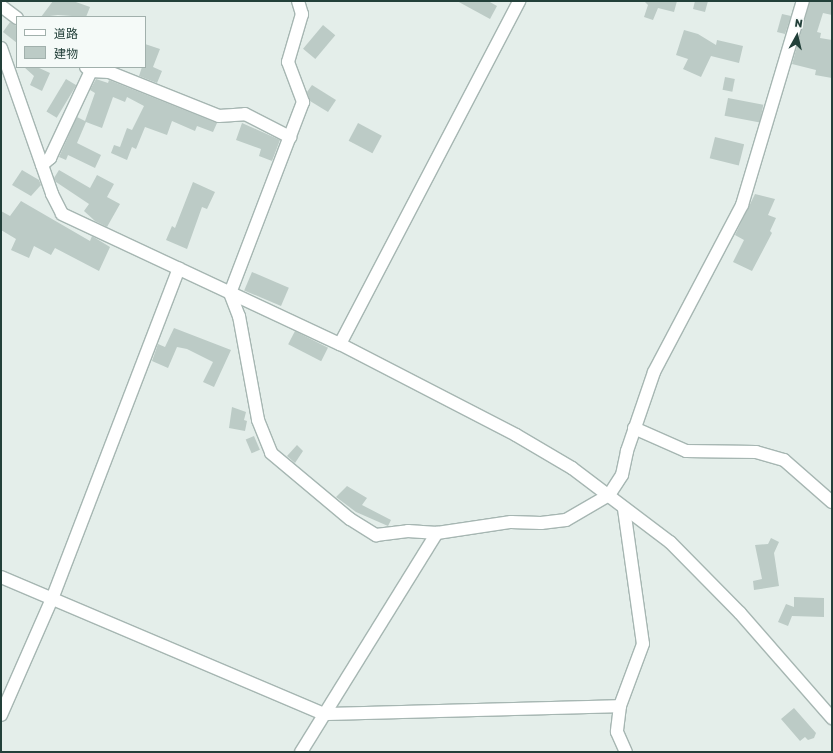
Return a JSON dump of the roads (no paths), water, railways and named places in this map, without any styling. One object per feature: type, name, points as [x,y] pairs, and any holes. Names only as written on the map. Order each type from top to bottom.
[{"type":"street","points":[[298,1],[302,14],[288,62],[303,102],[230,293],[240,316],[258,420],[271,453],[350,518],[376,535],[408,531],[437,533],[511,522],[541,523],[566,520],[609,495],[622,475],[634,428],[654,372],[742,205],[803,1]]},
{"type":"street","points":[[340,344],[519,1]]},
{"type":"street","points":[[1,6],[16,17]]},
{"type":"street","points":[[1,48],[52,194],[62,214],[340,344],[516,435],[572,468],[609,495],[624,509],[670,542],[740,612],[832,718]]},
{"type":"street","points":[[42,165],[50,158],[89,69],[109,72],[219,116],[245,114],[290,137]]},
{"type":"street","points":[[1,715],[52,599],[179,269]]},
{"type":"street","points":[[634,428],[686,451],[756,452],[784,460],[832,502]]},
{"type":"street","points":[[624,509],[643,644],[620,706],[616,732],[626,752]]},
{"type":"street","points":[[301,752],[379,629],[437,533]]},
{"type":"street","points":[[1,577],[324,714],[620,706]]}]
